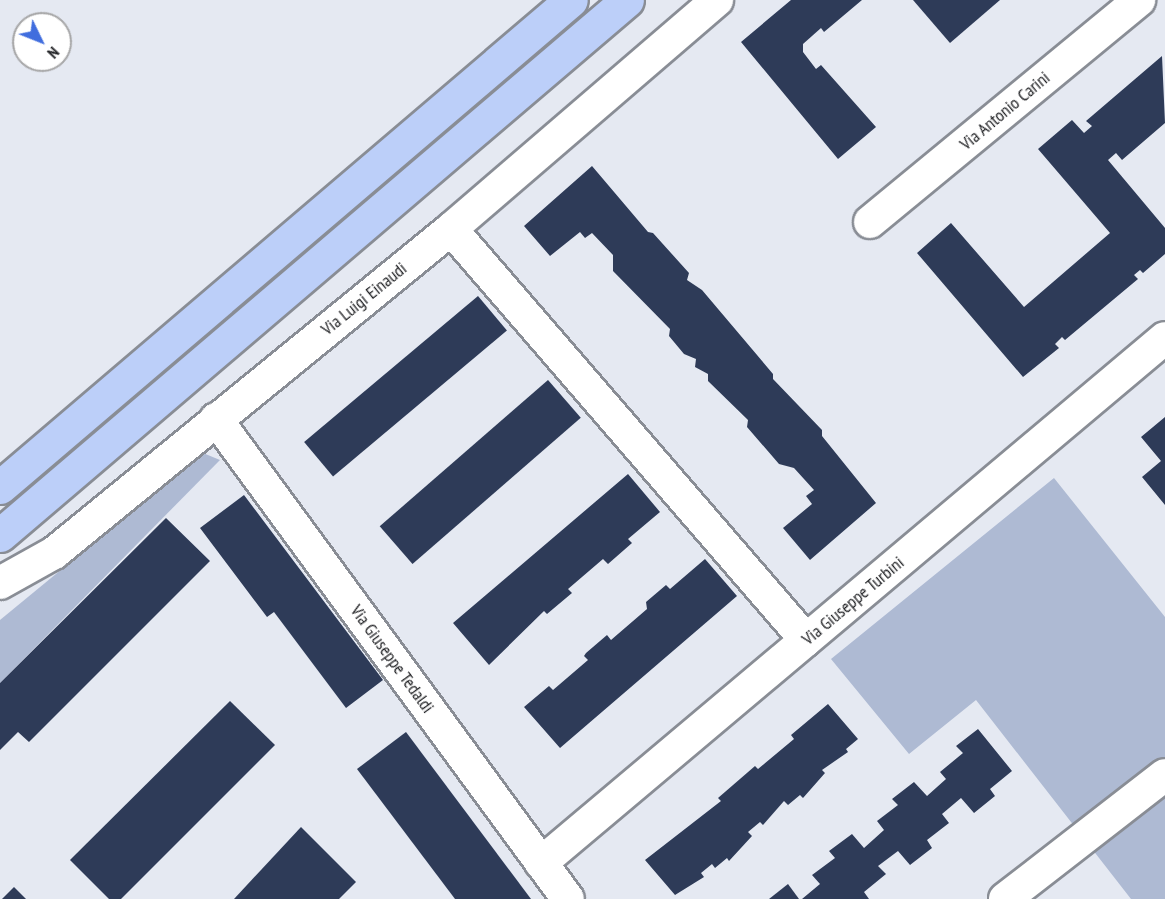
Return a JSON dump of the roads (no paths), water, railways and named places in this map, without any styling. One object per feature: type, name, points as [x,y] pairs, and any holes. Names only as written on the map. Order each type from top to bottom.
[{"type":"main road","points":[[0,486],[571,0]]},
{"type":"main road","points":[[0,536],[627,0]]},
{"type":"street","name":"Via Luigi Einaudi","points":[[0,583],[54,554],[216,419],[452,229],[717,0]]},
{"type":"street","name":"Via Antonio Carini","points":[[870,222],[1139,0]]},
{"type":"street","points":[[452,229],[806,640]]},
{"type":"street","name":"Via Giuseppe Turbini","points":[[542,863],[1165,338]]},
{"type":"street","name":"Via Giuseppe Tedaldi","points":[[216,419],[568,899]]},
{"type":"street","points":[[1005,899],[1165,775]]}]
